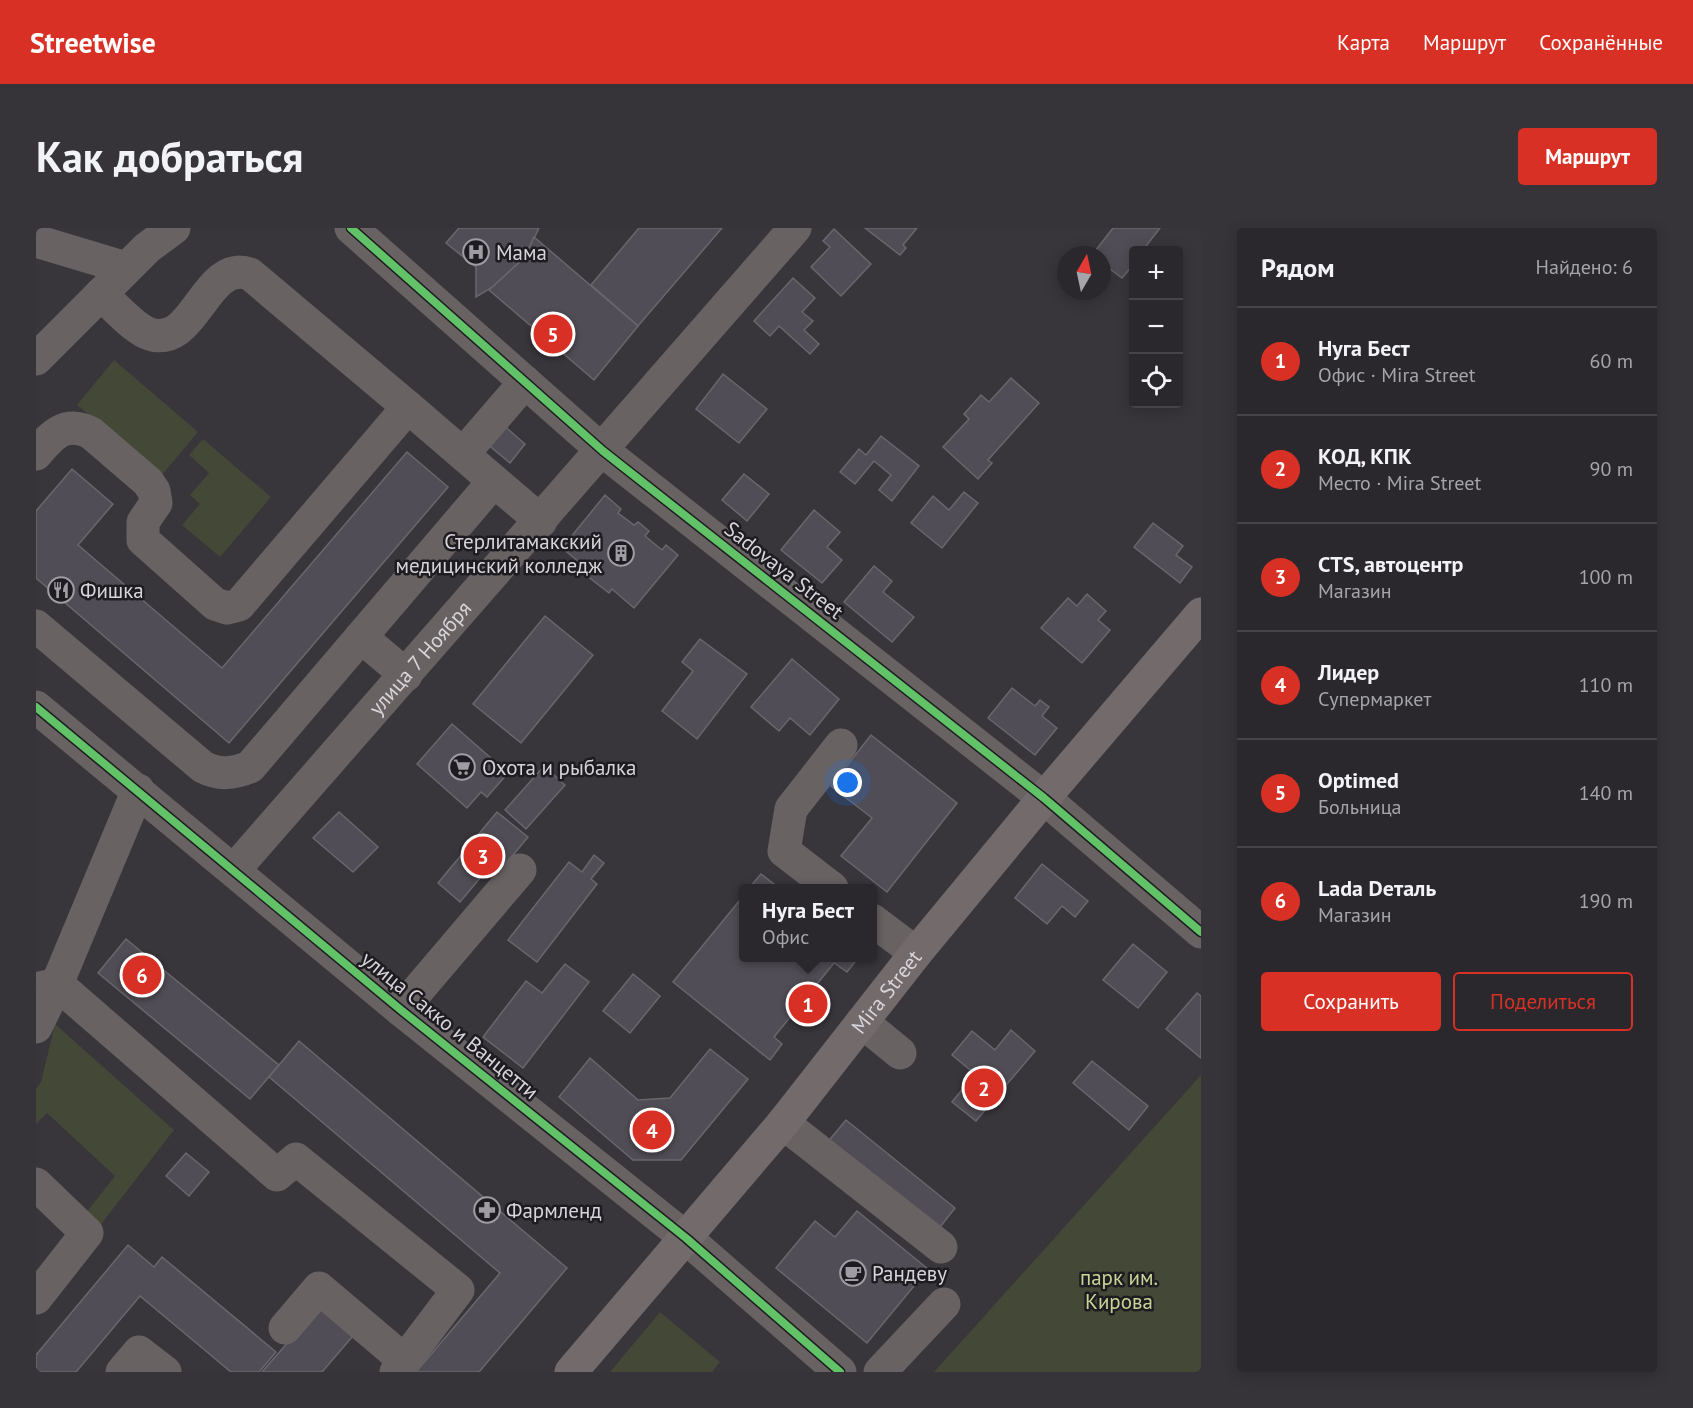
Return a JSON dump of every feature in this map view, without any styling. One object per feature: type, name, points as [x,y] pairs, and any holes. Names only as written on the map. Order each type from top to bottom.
[{"type":"main road","name":"Mira Street","points":[[571,1372],[783,1123],[916,953],[1201,614]]},
{"type":"street","points":[[36,359],[147,248],[174,228]]},
{"type":"street","name":"Sadovaya Street","points":[[351,228],[603,451],[1044,798],[1201,932]]},
{"type":"street","name":"улица 7 Ноября","points":[[234,870],[603,451],[795,228]]},
{"type":"street","points":[[36,241],[126,268]]},
{"type":"street","points":[[101,294],[146,332],[164,334],[180,328],[225,275],[236,272],[250,274],[541,521]]},
{"type":"street","points":[[463,454],[525,382]]},
{"type":"street","points":[[36,454],[53,434],[62,429],[81,428],[91,433],[153,488],[156,503],[143,522],[143,540],[215,604],[233,607],[239,605],[408,407]]},
{"type":"street","points":[[36,626],[203,768],[224,773],[250,767],[494,481]]},
{"type":"street","points":[[361,637],[406,675]]},
{"type":"street","name":"улица Сакко и Ванцетти","points":[[36,707],[400,1010],[686,1238],[840,1372]]},
{"type":"street","points":[[827,884],[784,852],[791,809],[841,745]]},
{"type":"street","points":[[36,1027],[47,987],[138,790]]},
{"type":"street","points":[[400,1010],[520,870]]},
{"type":"street","points":[[877,923],[916,953]]},
{"type":"street","points":[[47,987],[277,1175],[296,1159],[458,1290],[400,1366],[319,1288],[285,1328]]},
{"type":"street","points":[[861,1022],[900,1053]]},
{"type":"street","points":[[783,1123],[941,1247]]},
{"type":"street","points":[[36,1184],[87,1233],[36,1298]]},
{"type":"street","points":[[880,1372],[944,1304]]},
{"type":"street","points":[[122,1372],[139,1352],[165,1372]]},
{"type":"green space","points":[[114,360],[198,432],[161,476],[77,405]]},
{"type":"green space","points":[[203,439],[271,497],[220,557],[182,525],[200,504],[190,495],[209,473],[189,455]]},
{"type":"green space","points":[[55,1024],[174,1130],[95,1232],[81,1219],[115,1176],[47,1113],[36,1124],[36,1089],[41,1082]]},
{"type":"green space","name":"парк им. Кирова","points":[[1201,1075],[1201,1372],[934,1372]]},
{"type":"green space","points":[[660,1312],[720,1362],[712,1372],[610,1372]]},
{"type":"building","points":[[459,228],[539,228],[525,257],[496,285],[476,297],[476,267],[446,243]]},
{"type":"building","points":[[639,228],[722,228],[638,326],[591,285]]},
{"type":"building","points":[[865,228],[917,228],[903,245],[906,248],[900,255]]},
{"type":"building","points":[[1113,228],[1160,228],[1146,246],[1129,246],[1129,270],[1122,278],[1111,270],[1111,246],[1099,246]]},
{"type":"building","points":[[834,229],[871,264],[841,296],[811,267],[830,247],[823,241]]},
{"type":"building","points":[[534,237],[638,326],[594,380],[489,290],[525,257]]},
{"type":"building","points":[[793,278],[815,298],[802,312],[813,321],[804,330],[819,344],[810,354],[779,326],[770,336],[754,321]]},
{"type":"building","points":[[723,374],[767,409],[739,443],[696,409]]},
{"type":"building","points":[[1011,378],[1039,403],[988,460],[992,463],[978,479],[943,447],[969,419],[964,414],[981,395],[989,402]]},
{"type":"building","points":[[502,424],[525,444],[510,463],[486,443]]},
{"type":"building","points":[[881,436],[919,466],[892,501],[879,490],[891,475],[874,461],[855,484],[840,472],[859,449],[866,455]]},
{"type":"building","points":[[407,452],[448,487],[229,743],[36,578],[36,511],[72,469],[113,504],[78,545],[222,668]]},
{"type":"building","points":[[744,474],[769,494],[747,521],[722,500]]},
{"type":"building","points":[[964,492],[978,503],[942,548],[911,523],[933,496],[949,510]]},
{"type":"building","name":"Стерлитамакский медицинский колледж","points":[[605,495],[621,509],[618,513],[634,525],[638,522],[649,531],[645,536],[662,550],[666,545],[678,555],[634,608],[612,589],[609,593],[582,572],[585,567],[562,548]]},
{"type":"building","points":[[814,510],[840,532],[827,547],[842,560],[822,583],[781,550]]},
{"type":"building","points":[[1153,523],[1183,546],[1176,555],[1192,567],[1180,583],[1134,547]]},
{"type":"building","points":[[874,566],[892,581],[883,592],[914,617],[892,642],[844,602]]},
{"type":"building","points":[[1087,594],[1106,611],[1098,620],[1110,630],[1082,663],[1041,628],[1068,598],[1077,606]]},
{"type":"building","points":[[545,616],[593,655],[521,743],[473,704]]},
{"type":"building","points":[[700,639],[747,674],[697,739],[662,711],[693,671],[682,662]]},
{"type":"building","points":[[792,659],[839,699],[810,735],[790,718],[779,731],[751,707]]},
{"type":"building","points":[[1012,688],[1035,706],[1040,700],[1049,707],[1042,716],[1057,728],[1035,755],[988,718]]},
{"type":"building","points":[[452,724],[508,773],[487,797],[481,792],[467,808],[417,764]]},
{"type":"building","points":[[871,735],[957,803],[887,892],[841,856],[872,818],[831,786]]},
{"type":"building","points":[[544,766],[565,785],[526,829],[505,810]]},
{"type":"building","points":[[339,812],[378,847],[353,872],[313,838]]},
{"type":"building","points":[[497,812],[528,837],[504,866],[496,859],[460,902],[438,883]]},
{"type":"building","points":[[594,855],[604,863],[591,879],[597,884],[537,962],[508,940],[569,862],[582,872]]},
{"type":"building","points":[[1042,864],[1088,901],[1075,917],[1062,906],[1047,924],[1015,898]]},
{"type":"building","points":[[761,874],[774,884],[752,884]]},
{"type":"building","points":[[739,901],[739,962],[855,962],[847,972],[834,963],[774,1037],[782,1044],[770,1060],[673,982]]},
{"type":"building","points":[[126,939],[279,1065],[250,1099],[98,973]]},
{"type":"building","points":[[1133,944],[1167,972],[1138,1008],[1103,980]]},
{"type":"building","points":[[565,964],[589,982],[523,1068],[483,1037],[526,981],[542,993]]},
{"type":"building","points":[[633,974],[660,996],[630,1033],[603,1011]]},
{"type":"building","points":[[1197,993],[1201,996],[1201,1058],[1166,1029]]},
{"type":"building","points":[[1011,1030],[1035,1051],[976,1121],[952,1102],[975,1074],[952,1055],[972,1031],[995,1050]]},
{"type":"building","points":[[299,1041],[567,1268],[479,1372],[416,1372],[500,1273],[269,1077]]},
{"type":"building","points":[[710,1049],[748,1079],[681,1160],[633,1160],[559,1097],[590,1058],[638,1100],[670,1098]]},
{"type":"building","points":[[1092,1061],[1148,1106],[1129,1130],[1073,1083]]},
{"type":"building","points":[[846,1120],[955,1208],[937,1231],[827,1143]]},
{"type":"building","points":[[186,1153],[209,1172],[189,1196],[166,1176]]},
{"type":"building","points":[[857,1211],[928,1269],[867,1343],[776,1268],[815,1221],[835,1237]]},
{"type":"building","points":[[128,1245],[154,1267],[162,1257],[276,1352],[259,1372],[231,1372],[140,1296],[76,1372],[36,1372],[36,1355]]},
{"type":"building","points":[[323,1302],[358,1330],[322,1372],[262,1372]]},
{"type":"cycle path","points":[[351,228],[603,451],[1044,798],[1201,932]]},
{"type":"cycle path","points":[[36,707],[401,1010],[686,1238],[840,1372]]},
{"type":"place","name":"Мама","points":[[476,252]]},
{"type":"place","name":"Optimed","points":[[553,334]]},
{"type":"place","name":"Стерлитамакский медицинский колледж","points":[[621,553]]},
{"type":"place","name":"Фишка","points":[[61,590]]},
{"type":"place","name":"Охота и рыбалка","points":[[462,767]]},
{"type":"place","name":"СTS, автоцентр","points":[[483,856]]},
{"type":"place","name":"Lada Dеталь","points":[[142,975]]},
{"type":"place","name":"Нуга Бест","points":[[808,1004]]},
{"type":"place","name":"КОД, КПК","points":[[984,1088]]},
{"type":"place","name":"Лидер","points":[[652,1130]]},
{"type":"place","name":"Фармленд","points":[[487,1210]]},
{"type":"place","name":"Рандеву","points":[[853,1273]]}]
